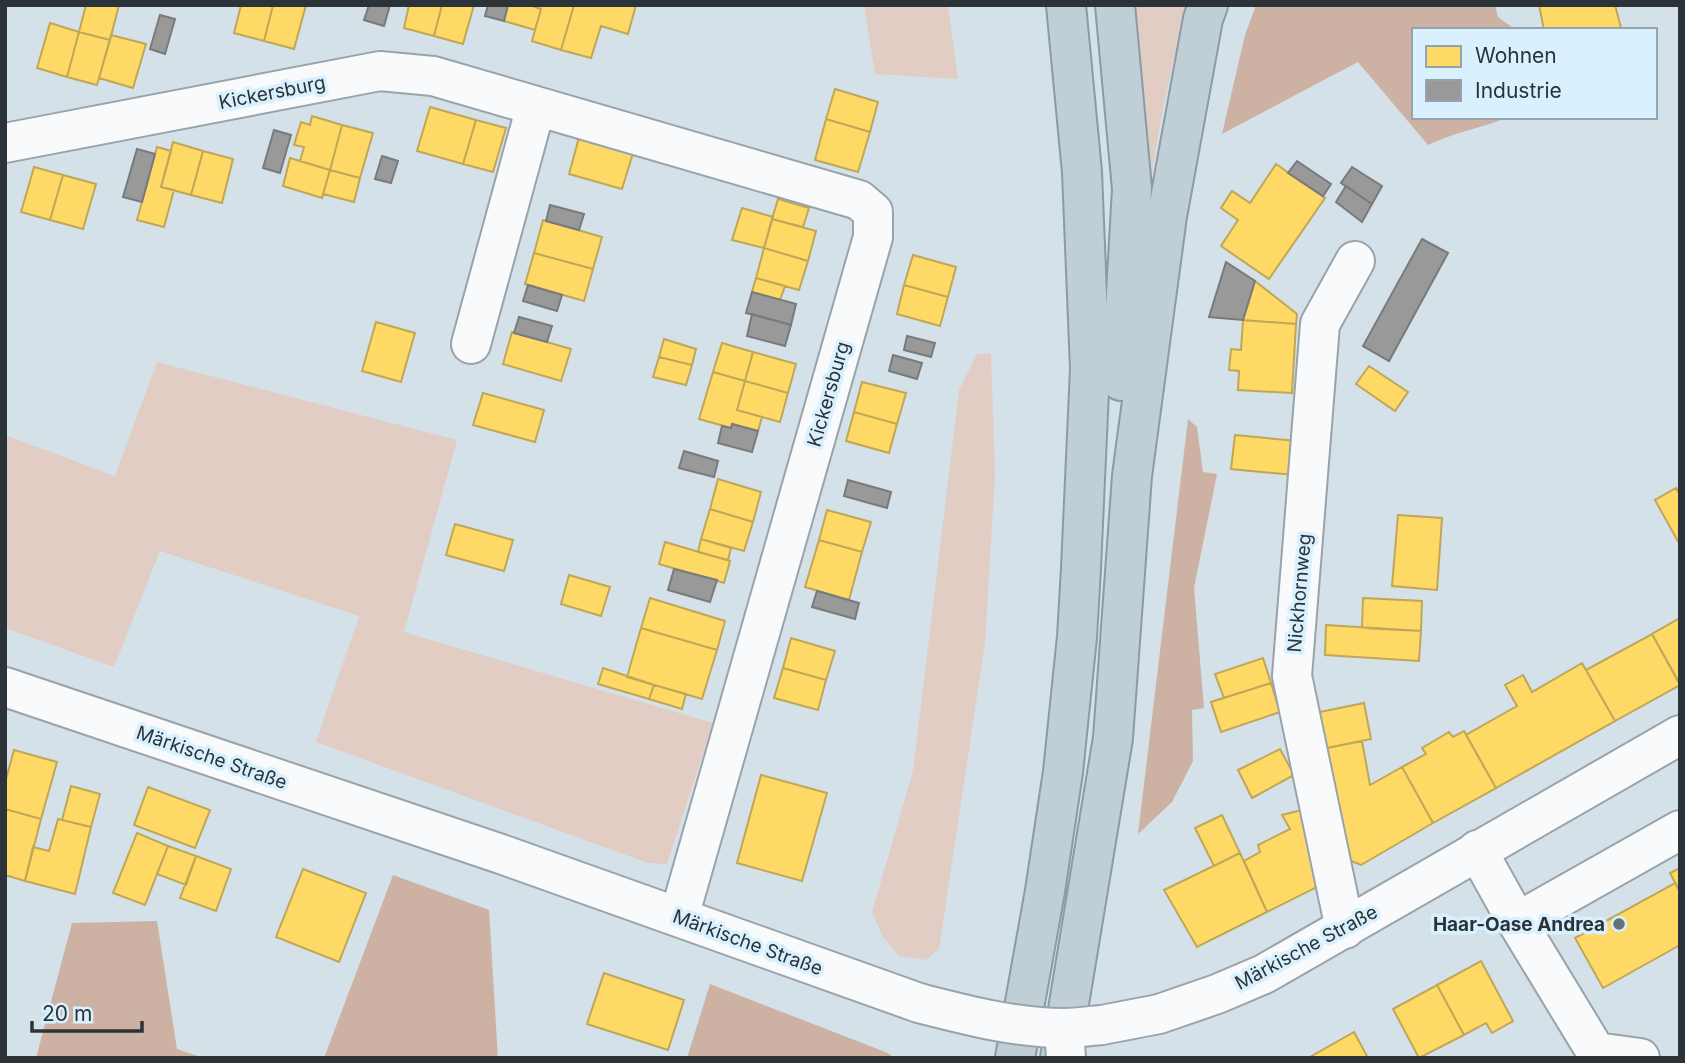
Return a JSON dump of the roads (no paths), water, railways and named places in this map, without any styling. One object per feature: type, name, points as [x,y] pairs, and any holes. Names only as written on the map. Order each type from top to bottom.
[{"type":"highway","points":[[1015,1058],[1063,772],[1078,623],[1090,369],[1082,172],[1066,5]]},
{"type":"highway","points":[[1115,5],[1132,188],[1111,511],[1120,620]]},
{"type":"highway","points":[[1063,1048],[1113,738],[1132,476],[1167,216],[1203,19],[1208,5]]},
{"type":"street","name":"Kickersburg","points":[[5,143],[380,71],[433,76],[859,200],[873,212],[873,237],[679,917]]},
{"type":"street","points":[[471,344],[536,106]]},
{"type":"street","name":"Nickhornweg","points":[[1345,929],[1292,676],[1320,324],[1356,261]]},
{"type":"street","name":"Märkische Straße","points":[[5,687],[502,853],[919,1003],[1009,1023],[1063,1048],[1102,1025],[1159,1014],[1264,974],[1680,735]]},
{"type":"street","points":[[1517,922],[1680,830]]},
{"type":"street","points":[[1477,850],[1595,1055],[1640,1058]]},
{"type":"place","name":"Haar-Oase Andrea","points":[[1619,924]]}]
